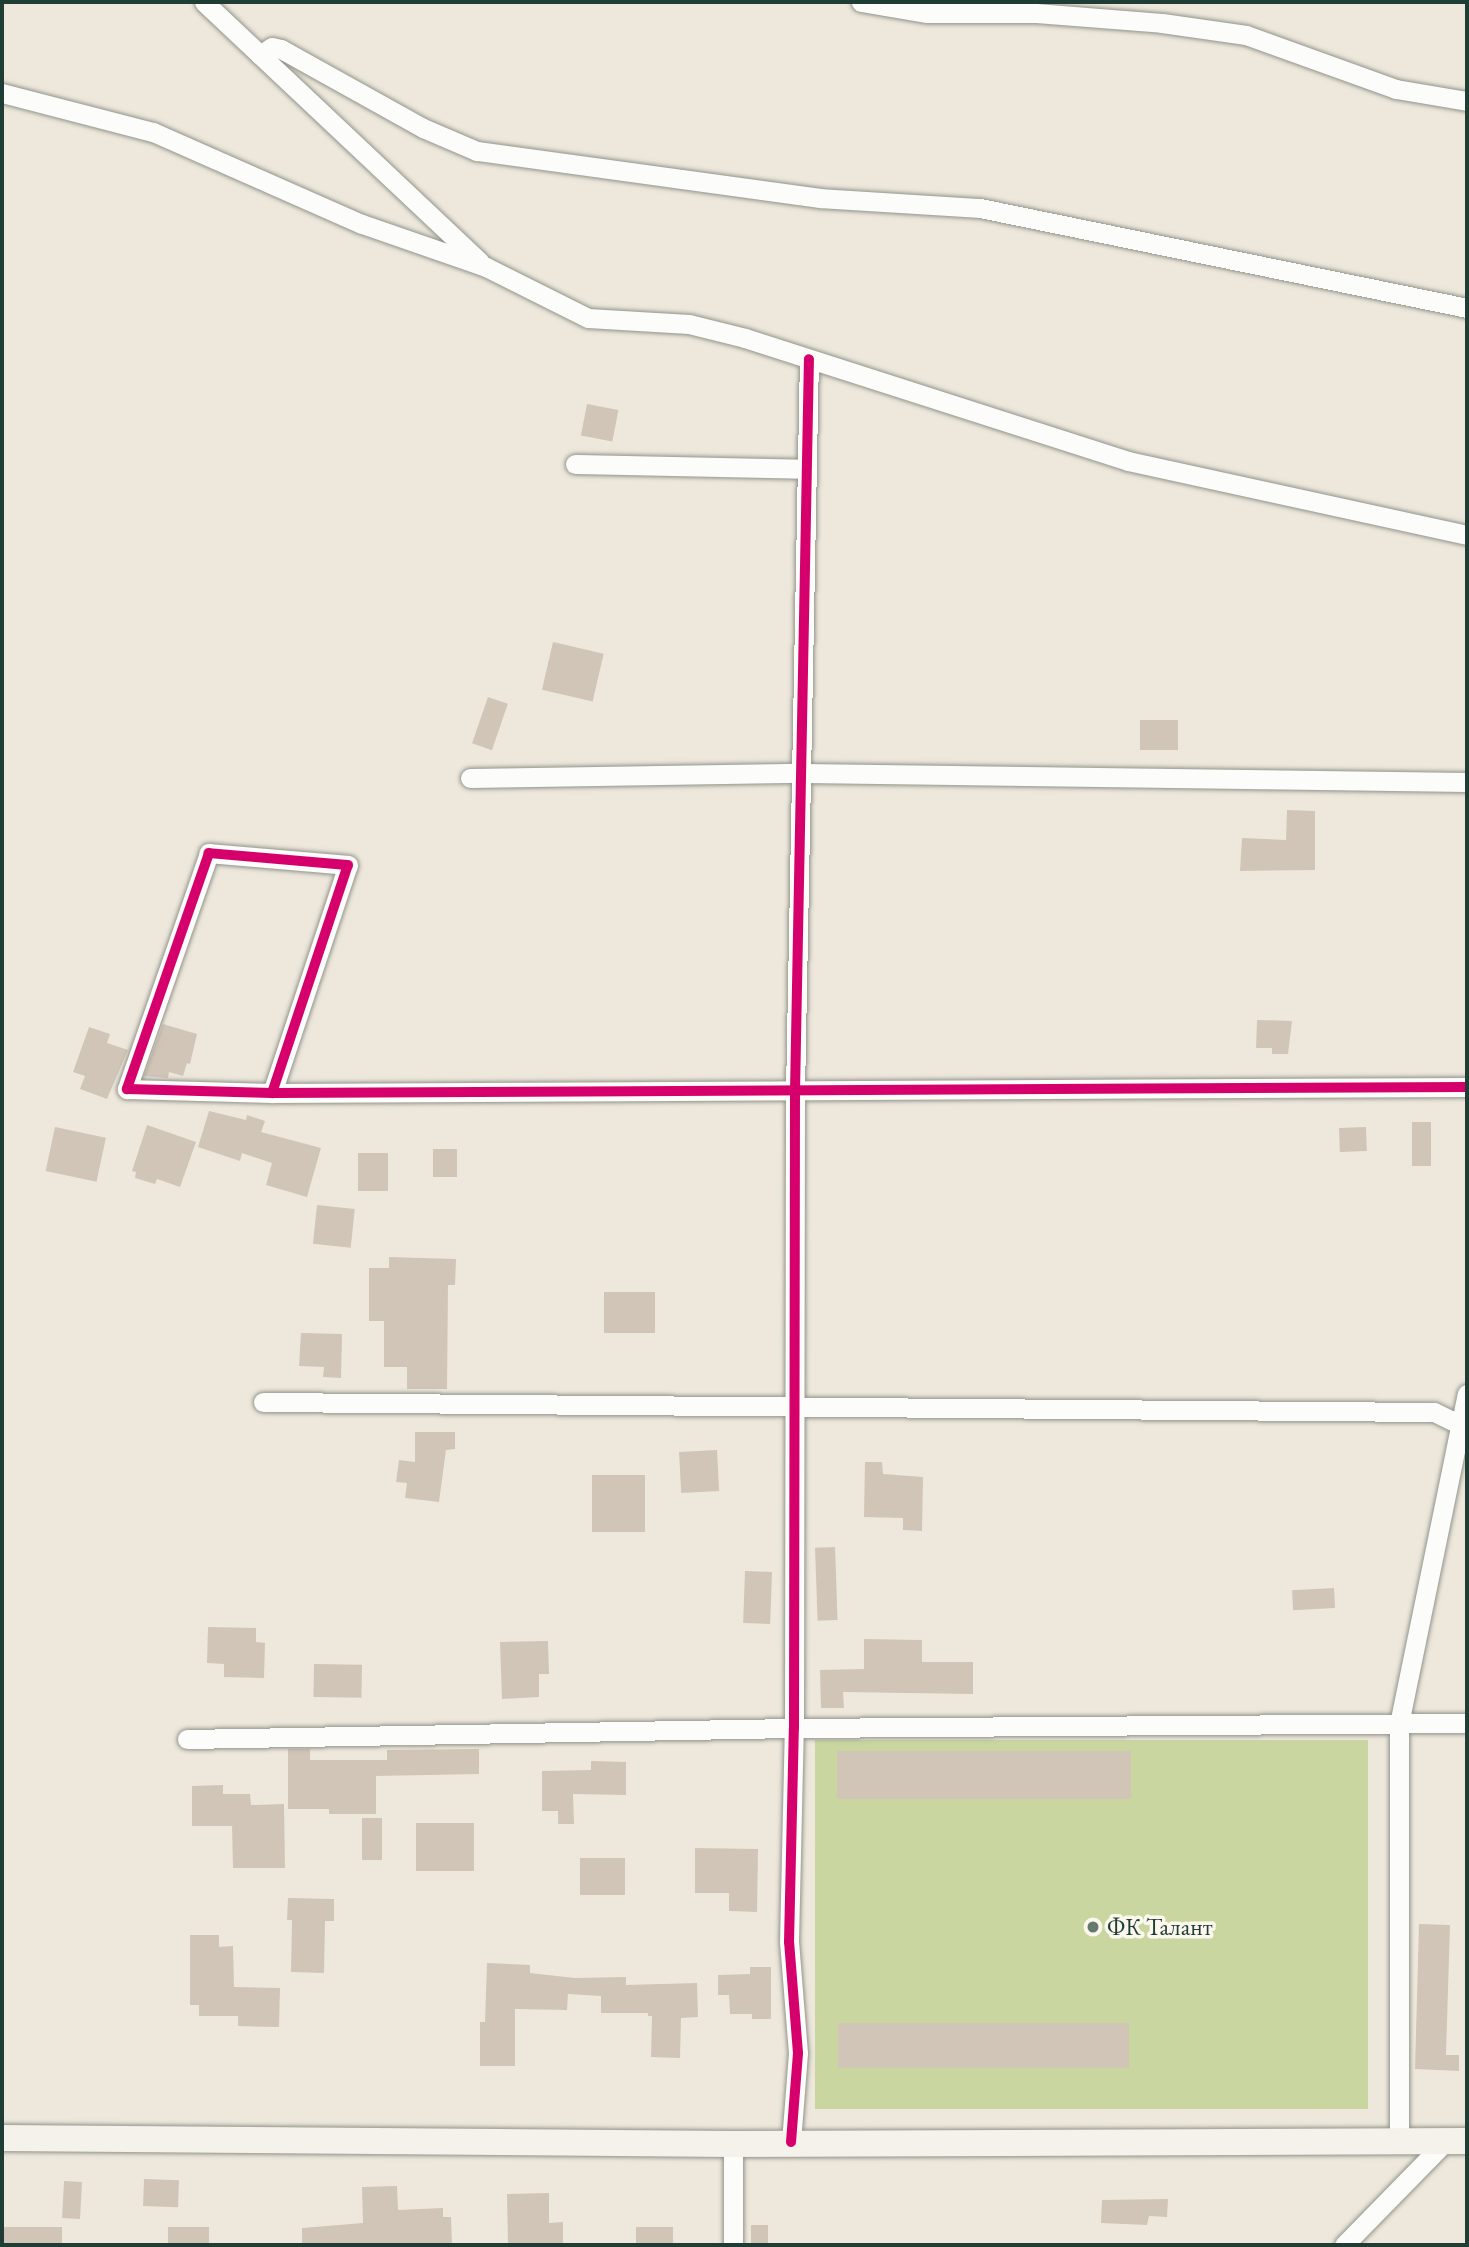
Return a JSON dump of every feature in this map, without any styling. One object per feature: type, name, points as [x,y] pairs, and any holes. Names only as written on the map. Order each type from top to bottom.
[{"type":"main road","points":[[2,2138],[733,2144],[1457,2141]]},
{"type":"street","points":[[204,2],[486,267]]},
{"type":"street","points":[[861,2],[927,13],[1036,13],[1162,23],[1246,35],[1396,89],[1467,101]]},
{"type":"street","points":[[260,55],[272,47],[281,49],[423,128],[477,151],[820,198],[980,208],[1467,308]]},
{"type":"street","points":[[2,93],[153,132],[362,224],[486,267],[588,318],[689,324],[809,359],[1128,461],[1467,535]]},
{"type":"street","points":[[790,2143],[798,2053],[789,1942],[794,1728],[795,1092],[809,359]]},
{"type":"street","points":[[575,464],[806,469]]},
{"type":"street","points":[[470,778],[803,773],[1467,782]]},
{"type":"street","points":[[272,1093],[348,865],[209,853],[127,1089],[272,1093],[1467,1087]]},
{"type":"street","points":[[1399,2140],[1399,1724],[1467,1394]]},
{"type":"street","points":[[263,1402],[1434,1412],[1461,1425]]},
{"type":"street","points":[[187,1739],[794,1728],[1467,1723]]},
{"type":"street","points":[[1344,2245],[1457,2141]]},
{"type":"street","points":[[733,2144],[733,2245]]},
{"type":"green space","name":"ФК Талант","points":[[815,1740],[1368,1740],[1368,2109],[815,2109]]},
{"type":"building","points":[[587,404],[618,410],[612,442],[581,435]]},
{"type":"building","points":[[553,642],[604,654],[593,701],[542,690]]},
{"type":"building","points":[[488,697],[508,704],[492,750],[472,743]]},
{"type":"building","points":[[1140,720],[1178,720],[1178,750],[1140,750]]},
{"type":"building","points":[[1287,810],[1315,811],[1315,870],[1240,871],[1242,838],[1286,840]]},
{"type":"building","points":[[1257,1020],[1292,1021],[1288,1054],[1272,1054],[1272,1048],[1256,1048]]},
{"type":"building","points":[[163,1024],[197,1034],[190,1064],[187,1063],[183,1076],[169,1072],[168,1078],[144,1076]]},
{"type":"building","points":[[89,1027],[110,1034],[107,1043],[128,1050],[107,1099],[80,1089],[85,1076],[73,1072]]},
{"type":"building","points":[[209,1111],[246,1120],[247,1115],[265,1121],[261,1132],[321,1148],[307,1197],[266,1185],[272,1163],[242,1153],[240,1161],[198,1147]]},
{"type":"building","points":[[1412,1122],[1431,1122],[1431,1166],[1412,1166]]},
{"type":"building","points":[[147,1125],[196,1142],[180,1187],[157,1179],[155,1184],[135,1178],[136,1172],[132,1171]]},
{"type":"building","points":[[55,1127],[106,1138],[97,1182],[46,1171]]},
{"type":"building","points":[[1366,1127],[1367,1151],[1340,1152],[1339,1128]]},
{"type":"building","points":[[433,1149],[457,1149],[457,1177],[433,1177]]},
{"type":"building","points":[[358,1153],[388,1153],[388,1191],[358,1191]]},
{"type":"building","points":[[317,1205],[355,1209],[351,1248],[313,1244]]},
{"type":"building","points":[[389,1257],[456,1259],[455,1285],[448,1285],[447,1389],[407,1389],[407,1367],[384,1367],[384,1321],[369,1321],[369,1268],[389,1268]]},
{"type":"building","points":[[604,1292],[655,1292],[655,1333],[604,1333]]},
{"type":"building","points":[[301,1333],[342,1334],[341,1378],[323,1377],[324,1367],[299,1366]]},
{"type":"building","points":[[415,1432],[455,1432],[455,1449],[446,1450],[439,1502],[405,1498],[407,1483],[396,1482],[399,1460],[415,1462]]},
{"type":"building","points":[[717,1450],[719,1491],[681,1493],[679,1452]]},
{"type":"building","points":[[865,1462],[882,1462],[883,1474],[923,1477],[922,1531],[903,1530],[903,1518],[864,1517]]},
{"type":"building","points":[[592,1475],[645,1475],[645,1532],[592,1532]]},
{"type":"building","points":[[835,1547],[838,1620],[818,1621],[815,1548]]},
{"type":"building","points":[[745,1571],[772,1572],[770,1624],[743,1623]]},
{"type":"building","points":[[1334,1588],[1335,1608],[1293,1610],[1292,1590]]},
{"type":"building","points":[[208,1627],[256,1628],[256,1642],[265,1643],[264,1678],[224,1677],[224,1664],[207,1663]]},
{"type":"building","points":[[864,1639],[922,1640],[922,1662],[973,1662],[973,1694],[843,1692],[844,1708],[821,1708],[820,1670],[864,1669]]},
{"type":"building","points":[[548,1641],[549,1674],[539,1674],[539,1697],[502,1699],[500,1642]]},
{"type":"building","points":[[314,1664],[362,1665],[361,1698],[313,1697]]},
{"type":"building","points":[[288,1749],[310,1749],[310,1760],[387,1760],[387,1750],[479,1749],[479,1774],[376,1776],[376,1814],[329,1814],[329,1809],[288,1809]]},
{"type":"building","points":[[837,1751],[1131,1751],[1131,1799],[837,1799]]},
{"type":"building","points":[[591,1761],[626,1762],[626,1795],[573,1794],[574,1824],[558,1824],[558,1811],[542,1811],[542,1771],[591,1770]]},
{"type":"building","points":[[223,1785],[223,1794],[250,1794],[251,1805],[284,1804],[285,1868],[233,1868],[232,1826],[192,1826],[192,1786]]},
{"type":"building","points":[[362,1818],[382,1818],[382,1860],[362,1860]]},
{"type":"building","points":[[416,1823],[474,1823],[474,1871],[416,1871]]},
{"type":"building","points":[[695,1848],[758,1849],[757,1912],[729,1911],[729,1893],[695,1893]]},
{"type":"building","points":[[580,1858],[625,1858],[625,1895],[580,1895]]},
{"type":"building","points":[[288,1898],[334,1899],[334,1921],[325,1921],[324,1973],[291,1972],[292,1920],[287,1920]]},
{"type":"building","points":[[1419,1924],[1450,1925],[1446,2055],[1459,2055],[1459,2071],[1415,2069]]},
{"type":"building","points":[[190,1935],[219,1935],[219,1947],[233,1946],[234,1987],[280,1988],[279,2027],[238,2026],[238,2016],[199,2016],[199,2005],[190,2005]]},
{"type":"building","points":[[487,1963],[530,1965],[530,1973],[575,1978],[626,1977],[626,1985],[697,1983],[698,2017],[681,2018],[680,2058],[651,2057],[652,2016],[648,2016],[648,2013],[601,2013],[601,1996],[568,1994],[567,2010],[515,2009],[515,2066],[480,2066],[480,2022],[485,2022]]},
{"type":"building","points":[[750,1967],[771,1967],[771,2019],[752,2019],[752,2014],[730,2014],[729,1995],[718,1995],[718,1975],[750,1974]]},
{"type":"building","points":[[838,2023],[1129,2023],[1129,2068],[838,2068]]},
{"type":"building","points":[[144,2179],[179,2180],[178,2207],[143,2206]]},
{"type":"building","points":[[64,2181],[82,2182],[80,2219],[62,2218]]},
{"type":"building","points":[[397,2186],[398,2210],[443,2208],[443,2217],[451,2217],[452,2245],[302,2245],[302,2228],[363,2223],[362,2187]]},
{"type":"building","points":[[549,2193],[549,2223],[563,2222],[563,2245],[508,2245],[507,2194]]},
{"type":"building","points":[[1168,2199],[1167,2217],[1149,2216],[1147,2225],[1101,2223],[1102,2200]]},
{"type":"building","points":[[751,2225],[768,2225],[768,2245],[751,2245]]},
{"type":"building","points":[[2,2227],[62,2227],[62,2245],[2,2245]]},
{"type":"building","points":[[168,2227],[209,2227],[209,2245],[168,2245]]},
{"type":"building","points":[[636,2227],[673,2227],[673,2245],[636,2245]]},
{"type":"cycle path","points":[[791,2142],[798,2053],[789,1942],[794,1728],[795,1092],[809,359]]},
{"type":"cycle path","points":[[272,1093],[348,865],[209,853],[127,1089],[272,1093],[1467,1087]]},
{"type":"place","name":"ФК Талант","points":[[1093,1927]]}]
